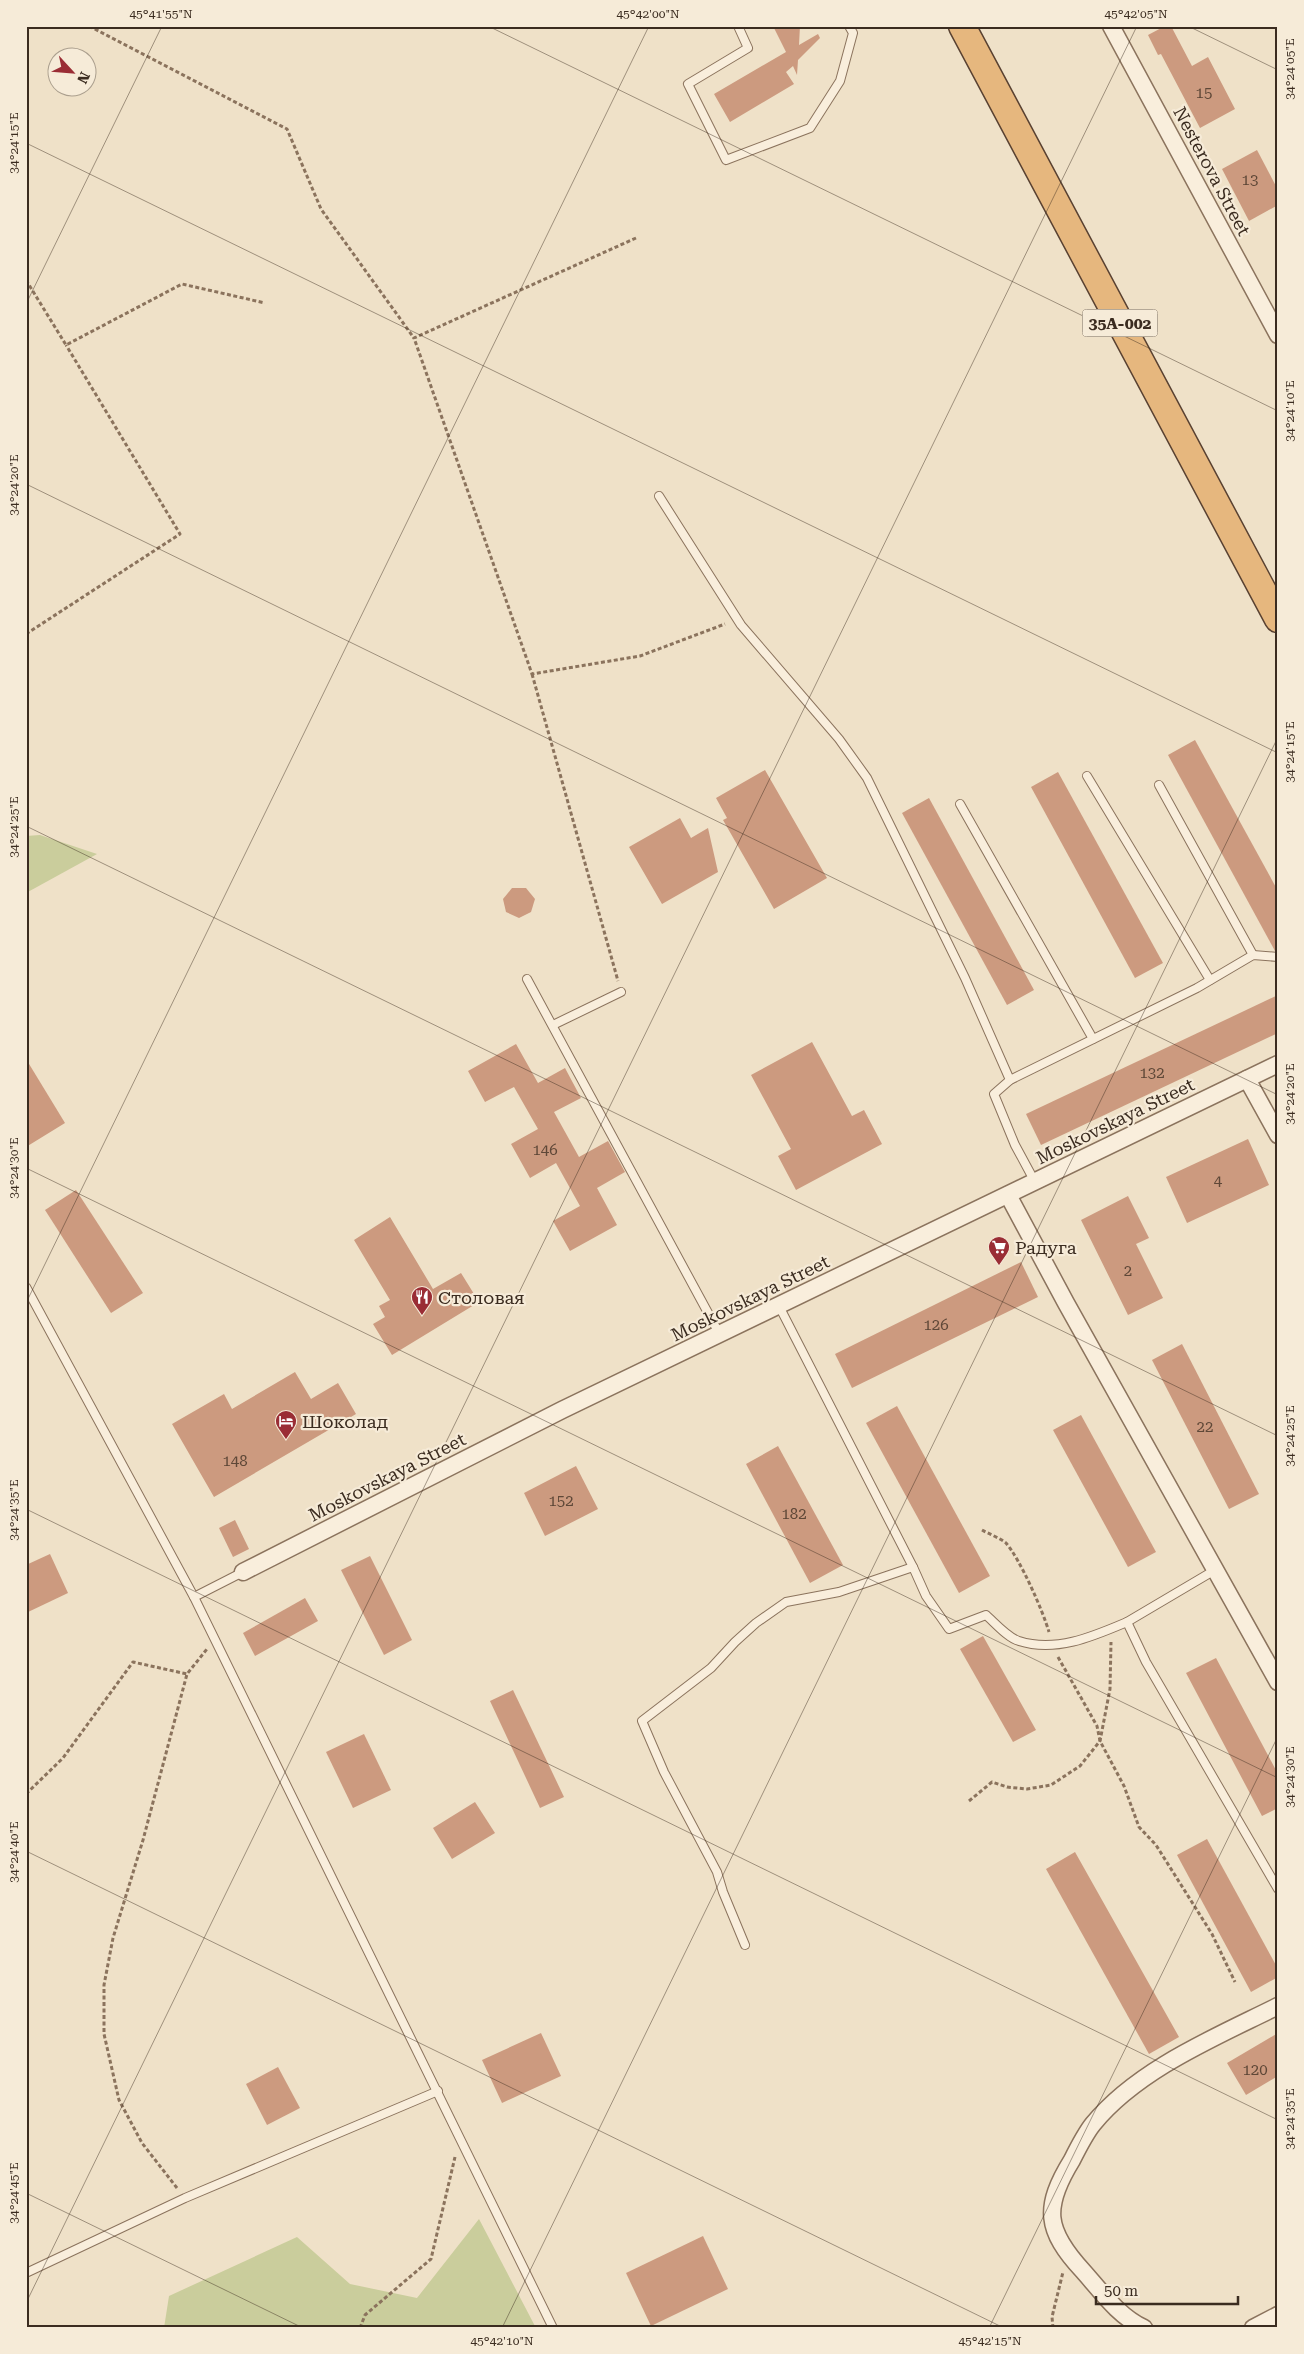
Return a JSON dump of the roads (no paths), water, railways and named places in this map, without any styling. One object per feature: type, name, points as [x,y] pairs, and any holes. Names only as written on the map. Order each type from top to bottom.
[{"type":"highway","name":"35А-002","points":[[962,26],[1278,619]]},
{"type":"street","name":"Nesterova Street","points":[[1111,26],[1278,335]]},
{"type":"street","name":"Moskovskaya Street","points":[[243,1572],[562,1410],[1278,1064]]},
{"type":"street","points":[[1247,1079],[1278,1135]]},
{"type":"street","points":[[1008,1195],[1278,1682]]},
{"type":"street","points":[[1144,2328],[1112,2303],[1073,2260],[1054,2232],[1050,2211],[1061,2177],[1093,2124],[1135,2084],[1201,2044],[1278,2006]]},
{"type":"street","points":[[1253,2328],[1278,2315]]},
{"type":"lane","points":[[738,26],[748,48],[688,84],[726,160],[810,128],[840,81],[853,32],[849,26]]},
{"type":"lane","points":[[659,496],[738,620],[839,739],[868,778],[965,978],[1010,1080]]},
{"type":"lane","points":[[1087,776],[1210,980]]},
{"type":"lane","points":[[1159,785],[1253,955]]},
{"type":"lane","points":[[960,804],[1093,1039]]},
{"type":"lane","points":[[1035,1182],[1015,1145],[994,1094],[1010,1080],[1210,980],[1253,955],[1278,958]]},
{"type":"lane","points":[[527,979],[720,1335]]},
{"type":"lane","points":[[553,1024],[621,992]]},
{"type":"lane","points":[[26,1287],[194,1597],[553,2328]]},
{"type":"lane","points":[[779,1306],[913,1567],[926,1596],[949,1629],[986,1615],[1018,1641],[1053,1646],[1094,1636],[1127,1622],[1215,1570]]},
{"type":"lane","points":[[746,1945],[723,1892],[717,1872],[664,1772],[642,1721],[711,1668],[749,1629],[786,1602],[839,1592],[913,1567]]},
{"type":"lane","points":[[194,1597],[243,1572]]},
{"type":"lane","points":[[1127,1622],[1146,1662],[1278,1889]]},
{"type":"lane","points":[[26,2273],[185,2198],[438,2091]]},
{"type":"place","name":"Радуга","points":[[999,1266]]},
{"type":"place","name":"Столовая","points":[[422,1316]]},
{"type":"place","name":"Шоколад","points":[[286,1440]]}]
